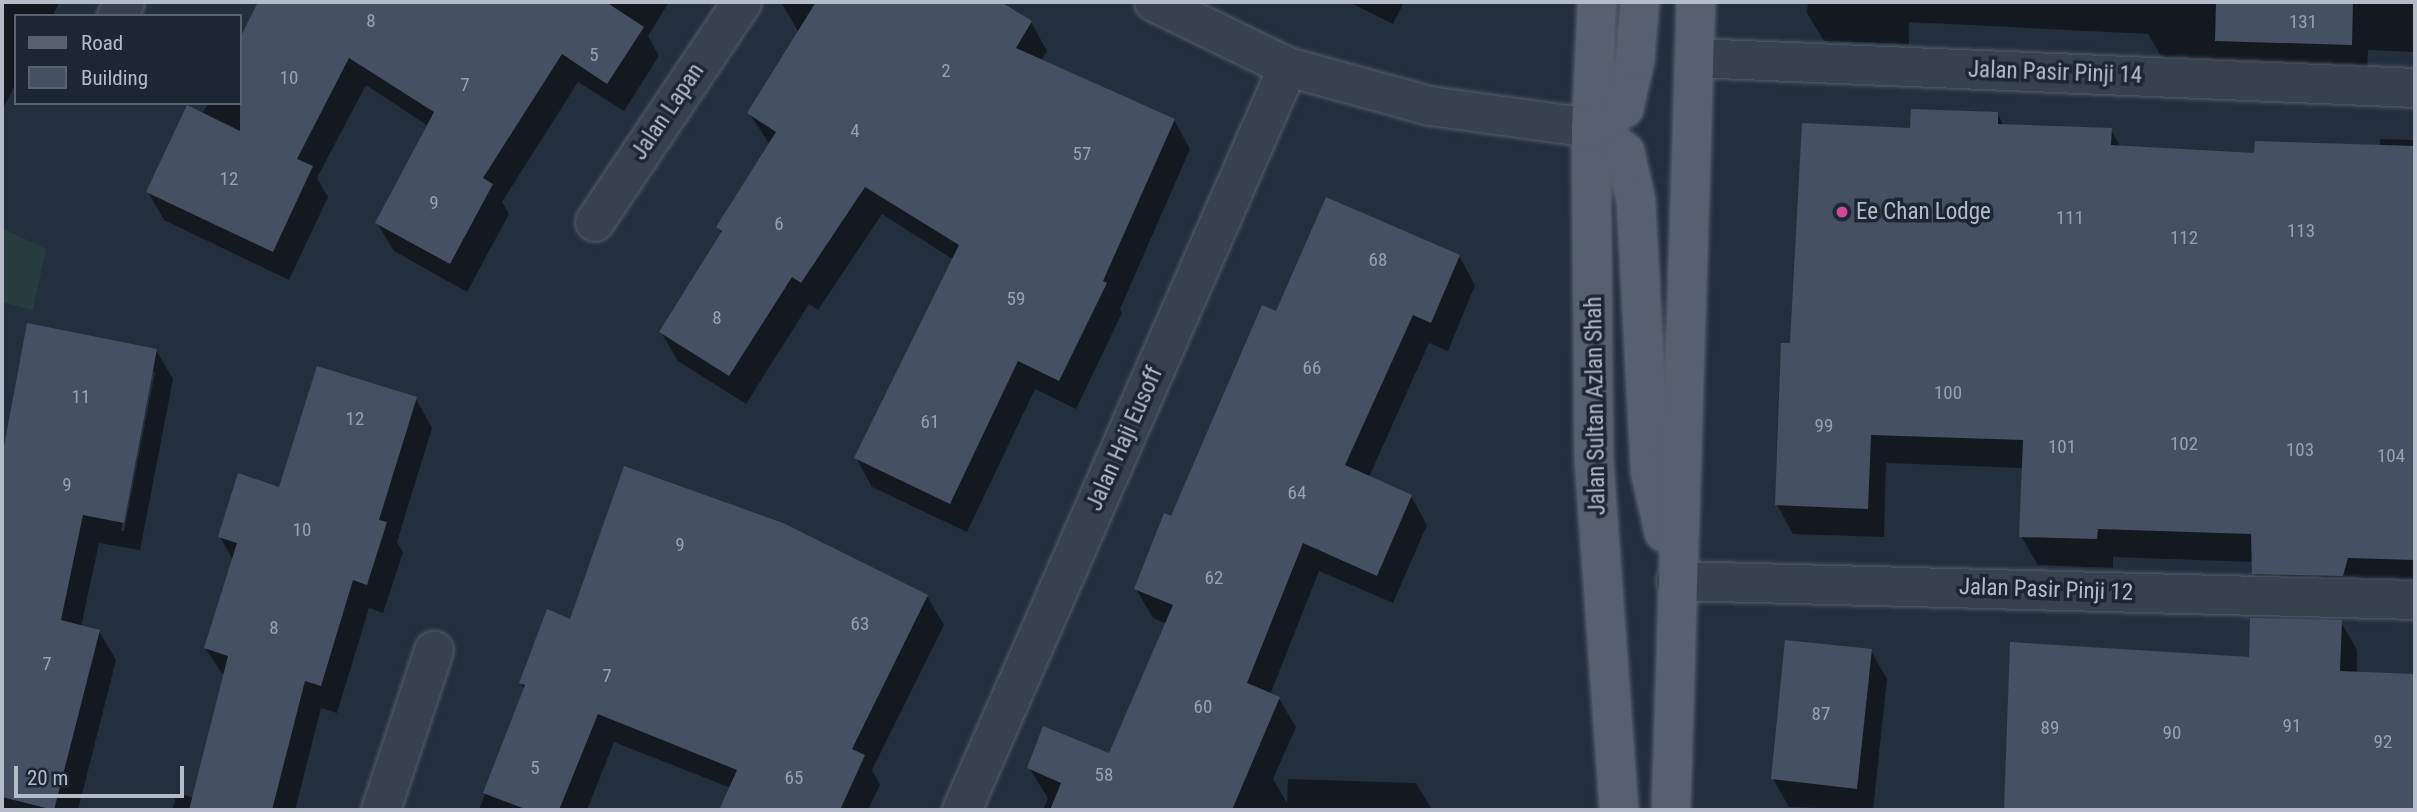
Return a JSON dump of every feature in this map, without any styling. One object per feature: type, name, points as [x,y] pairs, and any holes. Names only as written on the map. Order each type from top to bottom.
[{"type":"main road","name":"Jalan Sultan Azlan Shah","points":[[1597,2],[1591,128],[1594,461],[1617,805]]},
{"type":"main road","points":[[1640,2],[1635,60],[1624,108],[1591,128],[1625,152],[1636,201],[1650,471],[1676,580]]},
{"type":"main road","points":[[1671,810],[1676,580],[1696,2]]},
{"type":"street","name":"Jalan Lapan","points":[[595,222],[742,2]]},
{"type":"street","points":[[1154,2],[1288,67],[1430,106],[1591,128]]},
{"type":"street","name":"Jalan Pasir Pinji 14","points":[[1694,58],[2415,88]]},
{"type":"street","name":"Jalan Haji Eusoff","points":[[962,810],[1288,67]]},
{"type":"street","name":"Jalan Pasir Pinji 12","points":[[1676,580],[2415,600]]},
{"type":"street","points":[[381,810],[434,651]]},
{"type":"green space","points":[[2,228],[46,249],[33,310],[2,302]]},
{"type":"building","points":[[258,2],[606,2],[644,27],[607,84],[562,54],[483,178],[493,184],[450,264],[375,223],[434,112],[349,58],[297,159],[313,166],[273,252],[146,192],[187,105],[240,131],[242,34]]},
{"type":"building","points":[[816,2],[1001,2],[1032,21],[1016,48],[1175,119],[1103,281],[1107,283],[1059,381],[1018,361],[950,504],[854,458],[959,245],[865,187],[801,283],[792,277],[729,376],[659,332],[722,231],[716,227],[776,132],[747,113]]},
{"type":"building","points":[[2216,2],[2353,2],[2352,45],[2215,41]]},
{"type":"building","points":[[1911,109],[1998,112],[1998,124],[2112,128],[2111,145],[2254,153],[2255,141],[2415,146],[2415,560],[2348,558],[2343,576],[2252,574],[2251,534],[2098,529],[2097,539],[2019,537],[2023,440],[1871,435],[1868,509],[1775,505],[1781,343],[1790,343],[1802,123],[1910,128]]},
{"type":"building","points":[[1326,197],[1460,255],[1431,323],[1413,315],[1345,465],[1412,495],[1377,576],[1303,543],[1247,683],[1280,697],[1232,810],[1050,810],[1061,783],[1027,768],[1043,726],[1109,753],[1173,605],[1134,589],[1164,513],[1171,516],[1262,305],[1276,311]]},
{"type":"building","points":[[27,323],[157,349],[124,523],[83,515],[61,620],[100,630],[54,810],[2,797],[2,457]]},
{"type":"building","points":[[317,366],[417,397],[379,520],[387,522],[367,585],[353,580],[321,686],[305,681],[272,810],[189,810],[228,656],[204,648],[237,543],[218,537],[238,473],[279,487]]},
{"type":"building","points":[[624,466],[783,523],[928,595],[852,749],[865,755],[840,810],[719,810],[737,770],[598,714],[559,810],[528,810],[483,793],[525,685],[519,683],[547,609],[570,619]]},
{"type":"building","points":[[2250,618],[2342,620],[2340,671],[2415,674],[2415,810],[2004,810],[2010,642],[2249,657]]},
{"type":"building","points":[[1785,640],[1872,649],[1857,789],[1771,779]]},
{"type":"place","name":"Ee Chan Lodge","points":[[1842,212]]}]
